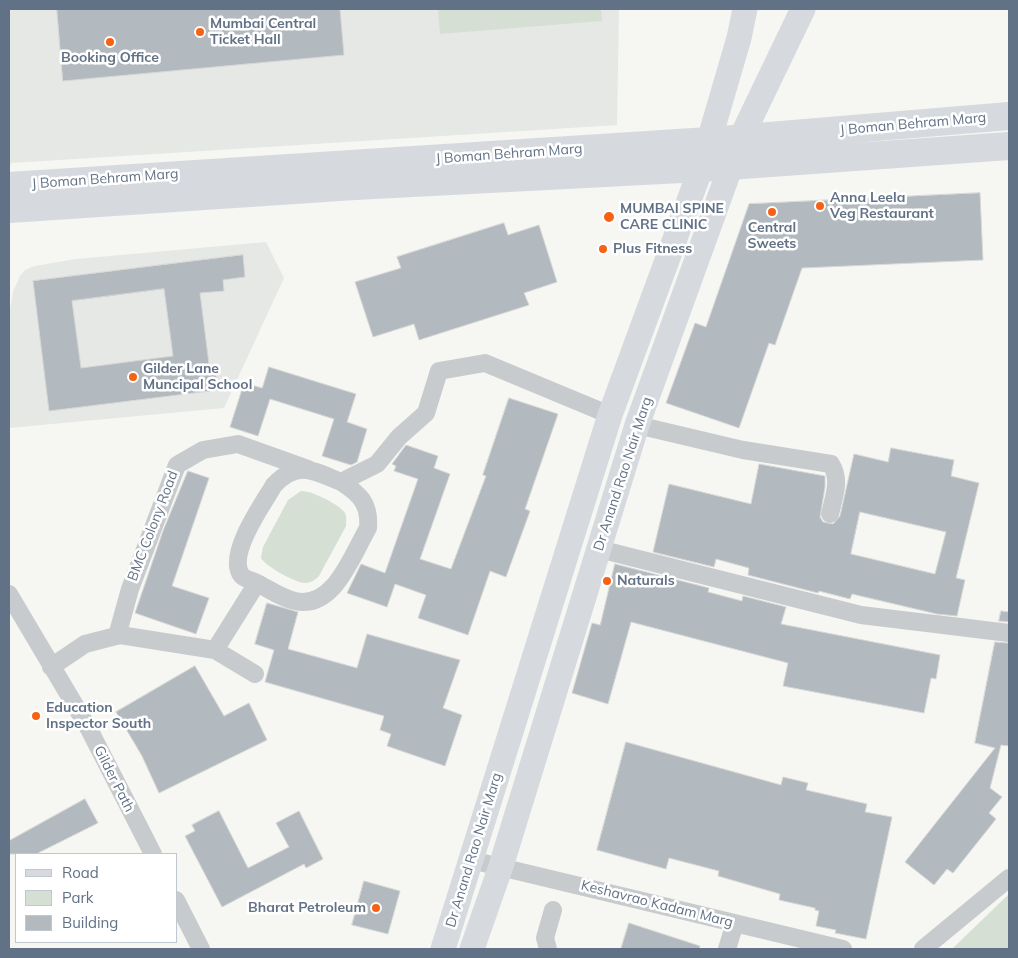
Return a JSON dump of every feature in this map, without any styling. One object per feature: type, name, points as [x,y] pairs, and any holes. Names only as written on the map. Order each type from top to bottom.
[{"type":"main road","name":"Dr Anand Rao Nair Marg","points":[[443,949],[610,415],[701,168],[745,9]]},
{"type":"main road","name":"Dr Anand Rao Nair Marg","points":[[472,949],[501,866],[637,425],[741,138],[803,9]]},
{"type":"main road","name":"J Boman Behram Marg","points":[[9,209],[741,138],[1009,116]]},
{"type":"main road","name":"J Boman Behram Marg","points":[[9,186],[353,175],[701,168],[732,164],[1009,146]]},
{"type":"street","points":[[341,482],[377,464],[398,437],[426,413],[439,372],[485,363],[610,415]]},
{"type":"street","points":[[637,425],[743,450],[831,464],[836,471],[837,485],[830,514]]},
{"type":"street","name":"BMC Colony Road","points":[[117,636],[130,589],[176,465],[203,450],[238,444],[308,469],[341,482],[356,491],[368,507],[368,528],[333,588],[316,600],[305,602],[282,596],[245,578],[240,573],[239,557],[243,540],[274,485],[280,478],[297,470],[308,469]]},
{"type":"street","points":[[599,549],[861,615],[1009,633]]},
{"type":"street","points":[[215,650],[256,583]]},
{"type":"street","name":"Gilder Path","points":[[9,594],[50,667],[89,729],[152,853]]},
{"type":"street","points":[[50,667],[85,644],[117,636],[215,650],[255,674]]},
{"type":"street","name":"Keshavrao Kadam Marg","points":[[471,860],[843,949]]},
{"type":"street","points":[[923,949],[1009,878]]},
{"type":"street","points":[[178,904],[201,949]]},
{"type":"street","points":[[548,949],[545,938],[553,910]]},
{"type":"street","points":[[727,949],[735,923]]},
{"type":"shaded area","points":[[9,9],[619,9],[617,125],[11,163],[9,172]]},
{"type":"shaded area","points":[[266,242],[284,278],[224,408],[9,428],[9,316],[13,292],[20,276],[25,270],[35,266],[76,259]]},
{"type":"green space","points":[[438,9],[601,9],[602,21],[440,34]]},
{"type":"green space","points":[[301,491],[318,495],[332,502],[345,513],[346,518],[346,526],[319,576],[313,581],[305,583],[281,574],[261,558],[263,547],[288,500]]},
{"type":"green space","points":[[1009,894],[1009,949],[952,949]]},
{"type":"building","name":"Mumbai Central Ticket Hall","points":[[57,9],[340,9],[344,55],[63,81]]},
{"type":"building","points":[[980,193],[983,260],[802,268],[775,345],[769,343],[739,428],[666,403],[695,323],[706,327],[749,204]]},
{"type":"building","points":[[504,223],[508,235],[539,225],[557,282],[524,293],[529,305],[419,340],[414,324],[373,337],[355,282],[401,268],[397,257]]},
{"type":"building","points":[[243,255],[245,277],[223,280],[224,291],[200,293],[210,372],[216,371],[218,390],[49,411],[33,281]],"holes":[[[164,289],[173,356],[81,368],[72,301]]]},
{"type":"building","points":[[269,367],[356,394],[347,422],[367,429],[357,462],[351,465],[322,456],[334,419],[270,399],[258,436],[230,427],[244,383],[262,388]]},
{"type":"building","points":[[509,398],[558,414],[525,509],[530,511],[506,577],[490,571],[468,635],[418,618],[426,595],[395,584],[387,607],[347,593],[361,564],[385,573],[418,479],[394,471],[396,466],[392,464],[406,445],[438,456],[434,468],[450,474],[420,559],[451,569],[486,476],[483,475]]},
{"type":"building","points":[[891,448],[954,460],[951,476],[979,483],[956,578],[965,580],[957,616],[937,614],[852,594],[850,599],[819,591],[818,593],[748,575],[749,568],[716,559],[714,567],[653,552],[669,484],[751,504],[759,464],[825,476],[820,517],[823,522],[833,524],[840,516],[854,454],[888,462]],"holes":[[[860,512],[946,532],[935,574],[851,554]]]},
{"type":"building","points":[[188,471],[209,478],[172,586],[209,598],[196,634],[135,613],[163,531]]},
{"type":"building","points":[[615,564],[709,588],[708,592],[742,601],[743,596],[786,607],[781,624],[940,655],[936,679],[931,678],[924,713],[783,686],[788,663],[631,622],[608,704],[572,693],[592,623],[600,625]]},
{"type":"building","points":[[267,603],[298,612],[288,649],[357,668],[367,634],[460,660],[443,708],[462,715],[445,766],[387,746],[391,734],[380,730],[384,716],[265,682],[274,650],[255,644]]},
{"type":"building","points":[[1001,611],[1009,612],[1009,622],[999,621]]},
{"type":"building","points":[[995,642],[1009,643],[1009,746],[1001,745],[990,788],[1002,797],[989,813],[996,819],[953,873],[947,869],[934,885],[905,862],[995,748],[975,743]]},
{"type":"building","points":[[195,666],[224,716],[249,703],[267,740],[159,793],[142,756],[116,712]]},
{"type":"building","points":[[626,742],[781,785],[783,777],[808,783],[806,790],[867,804],[865,812],[892,817],[866,939],[835,933],[836,930],[816,926],[819,911],[815,910],[815,908],[779,900],[780,894],[718,876],[719,871],[669,858],[666,869],[597,850]]},
{"type":"building","points":[[85,799],[98,823],[38,853],[9,854],[9,841]]},
{"type":"building","points":[[219,811],[248,868],[289,847],[276,823],[299,811],[323,859],[306,868],[304,864],[222,907],[185,836],[195,831],[192,825]]},
{"type":"building","name":"Bharat Petroleum","points":[[364,881],[400,891],[388,934],[352,925]]},
{"type":"building","points":[[629,923],[700,946],[699,949],[621,949]]},
{"type":"place","name":"Mumbai Central Ticket Hall","points":[[200,32]]},
{"type":"place","name":"Booking Office","points":[[110,42]]},
{"type":"place","name":"Anna Leela Veg Restaurant","points":[[820,206]]},
{"type":"place","name":"Central Sweets","points":[[772,212]]},
{"type":"place","name":"MUMBAI SPINE CARE CLINIC","points":[[609,217]]},
{"type":"place","name":"Plus Fitness","points":[[603,249]]},
{"type":"place","name":"Gilder Lane Muncipal School","points":[[133,377]]},
{"type":"place","name":"Naturals","points":[[607,581]]},
{"type":"place","name":"Education Inspector South","points":[[36,716]]},
{"type":"place","name":"Bharat Petroleum","points":[[376,908]]}]
